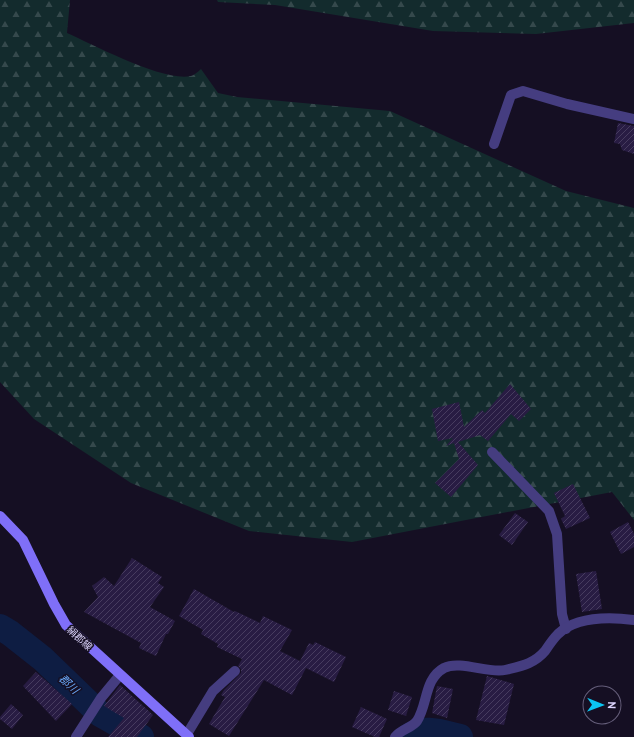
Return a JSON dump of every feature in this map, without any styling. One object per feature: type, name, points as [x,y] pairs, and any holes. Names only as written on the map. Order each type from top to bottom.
[{"type":"main road","name":"絹郡線","points":[[0,516],[23,540],[54,604],[66,625],[188,736]]},
{"type":"street","points":[[494,144],[511,94],[523,91],[567,104],[634,119]]},
{"type":"street","points":[[492,452],[549,511],[557,534],[562,614],[566,629]]},
{"type":"street","points":[[395,737],[398,733],[416,722],[433,677],[445,667],[455,666],[502,671],[532,663],[544,652],[558,634],[574,624],[594,619],[634,620]]},
{"type":"street","points":[[188,736],[212,692],[235,671]]},
{"type":"street","points":[[76,737],[101,698],[120,675]]},
{"type":"green space","points":[[0,0],[70,0],[67,33],[147,68],[164,74],[179,76],[191,76],[201,69],[218,93],[237,97],[390,111],[566,191],[634,208],[634,520],[612,492],[352,542],[249,531],[131,483],[34,419],[0,382]]},
{"type":"green space","points":[[217,0],[634,0],[634,23],[536,34],[433,31],[275,5],[218,2]]},
{"type":"building","points":[[618,123],[634,126],[634,154],[622,150],[620,144],[614,143]]},
{"type":"building","points":[[510,384],[531,409],[519,421],[511,414],[488,441],[480,435],[458,442],[478,465],[451,497],[435,483],[459,459],[454,443],[446,446],[453,438],[438,441],[432,409],[459,402],[464,427],[482,410],[485,413]]},
{"type":"building","points":[[573,484],[590,518],[566,529],[561,519],[565,516],[554,493]]},
{"type":"building","points":[[515,513],[528,522],[512,545],[499,535]]},
{"type":"building","points":[[628,522],[634,534],[634,547],[621,554],[610,532]]},
{"type":"building","points":[[132,558],[162,577],[158,583],[164,587],[150,607],[175,621],[168,634],[166,634],[156,656],[139,648],[141,643],[84,612],[98,597],[92,586],[104,577],[114,586]]},
{"type":"building","points":[[596,571],[602,609],[582,612],[576,574]]},
{"type":"building","points":[[194,589],[234,612],[235,611],[260,623],[263,616],[292,630],[280,651],[300,661],[309,643],[313,645],[315,642],[346,657],[334,682],[306,668],[292,695],[264,680],[229,736],[209,724],[225,697],[221,695],[224,690],[241,673],[241,669],[238,666],[242,659],[217,647],[218,644],[201,634],[203,630],[179,616]]},
{"type":"building","points":[[36,672],[72,704],[56,721],[23,686]]},
{"type":"building","points":[[487,676],[514,684],[504,725],[476,720]]},
{"type":"building","points":[[120,685],[153,715],[137,737],[108,737],[124,718],[104,706]]},
{"type":"building","points":[[437,686],[453,689],[447,718],[432,713]]},
{"type":"building","points":[[394,691],[412,697],[406,716],[388,710]]},
{"type":"building","points":[[11,704],[23,715],[12,729],[0,719]]},
{"type":"building","points":[[361,707],[387,719],[379,737],[375,737],[352,727]]},
{"type":"waterway","name":"郡川","points":[[0,627],[43,659],[100,714],[141,737]]},
{"type":"waterway","name":"郡川","points":[[408,737],[420,731],[440,732],[460,737]]}]
